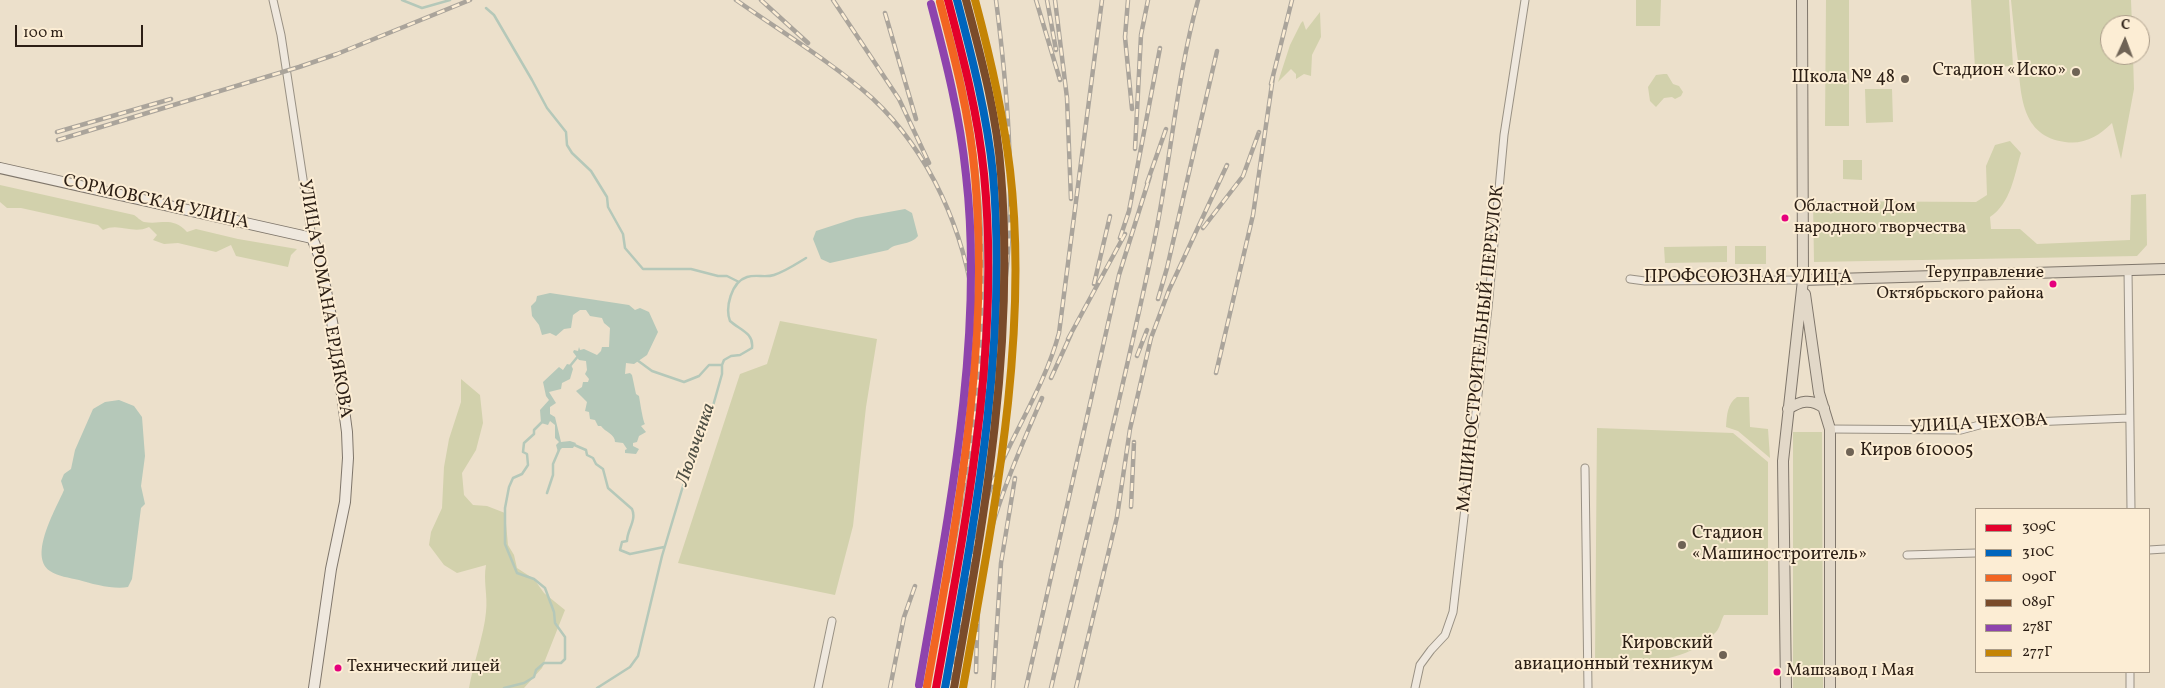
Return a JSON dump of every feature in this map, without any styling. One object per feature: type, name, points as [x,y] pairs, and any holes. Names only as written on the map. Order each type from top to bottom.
[{"type":"main road","points":[[1786,688],[1783,461],[1803,280],[1802,0]]},
{"type":"main road","name":"ПРОФСОЮЗНАЯ УЛИЦА","points":[[1803,280],[2165,269]]},
{"type":"main road","points":[[1803,280],[1819,393],[1830,429],[1830,688]]},
{"type":"main road","points":[[1788,409],[1804,401],[1811,401],[1824,408]]},
{"type":"street","name":"УЛИЦА РОМАНА ЕРДЯКОВА","points":[[273,0],[281,35],[312,238],[319,255],[333,328],[347,432],[348,458],[345,502],[331,569],[314,688]]},
{"type":"street","name":"МАШИНОСТРОИТЕЛЬНЫЙ ПЕРЕУЛОК","points":[[1415,688],[1420,665],[1445,635],[1453,612],[1488,308],[1504,135],[1526,0]]},
{"type":"street","name":"СОРМОВСКАЯ УЛИЦА","points":[[0,168],[312,238]]},
{"type":"street","points":[[2128,270],[2131,508]]},
{"type":"street","name":"ПРОФСОЮЗНАЯ УЛИЦА","points":[[1630,279],[1645,281],[1803,280]]},
{"type":"street","name":"УЛИЦА ЧЕХОВА","points":[[1830,429],[1961,430],[1983,424],[2129,418]]},
{"type":"street","points":[[1586,468],[1588,688]]},
{"type":"street","points":[[2150,550],[2165,550]]},
{"type":"street","points":[[1907,555],[1975,553]]},
{"type":"street","points":[[818,688],[832,621]]},
{"type":"street","points":[[2130,673],[2130,688]]},
{"type":"green space","points":[[1636,0],[1661,0],[1660,26],[1636,26]]},
{"type":"green space","points":[[1826,0],[1849,0],[1849,126],[1825,126]]},
{"type":"green space","points":[[1971,0],[2009,0],[2013,66],[1975,68]]},
{"type":"green space","name":"Стадион «Иско»","points":[[2011,0],[2131,0],[2132,15],[2100,15],[2100,65],[2133,65],[2134,89],[2121,159],[2112,123],[2102,132],[2085,141],[2072,143],[2050,138],[2040,132],[2032,123],[2026,112],[2020,87]]},
{"type":"green space","points":[[1320,12],[1321,37],[1312,55],[1311,76],[1304,74],[1296,79],[1296,74],[1291,69],[1278,82],[1290,45],[1301,23],[1303,21],[1306,30]]},
{"type":"green space","points":[[1667,74],[1673,84],[1679,86],[1683,92],[1681,96],[1675,99],[1672,97],[1664,98],[1656,107],[1650,101],[1648,87],[1656,75]]},
{"type":"green space","points":[[1865,89],[1892,89],[1893,122],[1866,123]]},
{"type":"green space","points":[[2010,141],[2021,153],[2014,180],[2007,197],[1990,217],[1991,229],[2020,229],[2037,244],[2130,240],[2131,195],[2146,194],[2147,245],[2137,256],[1814,262],[1813,201],[1976,202],[1987,195],[1986,166],[1995,145]]},
{"type":"green space","points":[[1843,160],[1862,160],[1862,180],[1843,179]]},
{"type":"green space","points":[[0,185],[134,215],[144,222],[176,224],[187,232],[196,229],[238,239],[297,249],[291,255],[288,267],[236,256],[231,245],[216,252],[178,243],[164,244],[153,240],[157,235],[149,227],[137,230],[115,227],[103,230],[98,225],[21,208],[7,208],[0,202]]},
{"type":"green space","points":[[1727,246],[1727,262],[1665,263],[1664,247]]},
{"type":"green space","points":[[1735,246],[1766,246],[1766,264],[1735,264]]},
{"type":"green space","points":[[780,321],[877,339],[866,407],[853,526],[835,595],[678,563],[740,374],[767,364]]},
{"type":"green space","points":[[461,379],[480,395],[483,423],[476,450],[462,473],[464,495],[473,505],[487,506],[505,513],[508,545],[514,555],[517,568],[534,579],[544,593],[565,610],[542,668],[524,688],[469,688],[485,621],[486,565],[457,573],[444,565],[429,545],[431,532],[442,508],[444,467],[449,439],[461,402]]},
{"type":"green space","points":[[1737,397],[1749,397],[1750,427],[1768,429],[1770,458],[1738,431],[1726,427],[1729,406]]},
{"type":"green space","name":"Стадион «Машиностроитель»","points":[[1597,428],[1733,433],[1768,462],[1768,615],[1724,615],[1717,630],[1704,643],[1690,651],[1675,656],[1659,660],[1627,662],[1595,661]]},
{"type":"green space","points":[[1793,432],[1822,432],[1823,688],[1793,688]]},
{"type":"shaded area","points":[[905,209],[912,213],[918,236],[915,239],[888,250],[830,263],[821,259],[813,239],[816,231],[856,218]]},
{"type":"shaded area","points":[[550,293],[629,305],[635,310],[640,308],[649,312],[658,332],[647,355],[634,364],[626,363],[625,374],[630,373],[632,375],[645,424],[641,426],[646,432],[639,436],[637,442],[633,443],[633,446],[639,449],[636,454],[625,453],[627,449],[623,443],[615,442],[612,435],[601,426],[598,426],[595,420],[590,419],[589,412],[585,411],[587,402],[576,391],[582,387],[583,382],[588,382],[589,379],[585,374],[587,370],[586,361],[579,360],[573,352],[574,350],[578,351],[579,347],[580,350],[584,349],[597,355],[602,347],[609,347],[610,328],[604,323],[602,318],[590,316],[586,310],[580,310],[573,315],[571,328],[564,329],[556,336],[550,333],[542,335],[539,325],[532,316],[531,306],[536,301],[537,296]]},
{"type":"shaded area","points":[[567,364],[571,365],[573,369],[570,379],[562,383],[561,389],[549,392],[556,403],[550,407],[550,414],[555,417],[561,442],[570,441],[576,443],[573,448],[562,448],[558,452],[556,445],[559,442],[555,438],[555,425],[550,421],[548,425],[541,423],[540,410],[549,400],[546,396],[543,382],[559,367],[563,370]]},
{"type":"shaded area","points":[[119,400],[134,406],[142,417],[145,456],[141,486],[145,504],[141,508],[132,579],[128,587],[123,588],[97,585],[56,574],[50,571],[44,564],[42,555],[50,520],[64,490],[61,481],[64,474],[71,469],[75,450],[93,409],[105,402]]},
{"type":"waterway","points":[[402,0],[422,8],[450,0]]},
{"type":"waterway","points":[[486,8],[494,15],[547,108],[566,132],[567,145],[572,153],[591,171],[607,197],[608,207],[623,234],[625,248],[643,269],[691,269],[718,276],[727,276],[739,282]]},
{"type":"waterway","name":"Люльченка","points":[[597,688],[630,667],[638,656],[662,556],[689,466],[709,420],[722,374],[722,365],[724,360],[731,356],[740,355],[752,348],[749,335],[730,321],[728,309],[733,290],[741,280],[747,277],[774,275],[806,258]]},
{"type":"waterway","points":[[570,366],[579,355]]},
{"type":"waterway","points":[[637,360],[652,371],[684,382],[699,376],[709,365],[722,365]]},
{"type":"waterway","points":[[504,688],[524,683],[534,677],[536,670],[544,663],[561,663],[565,659],[565,637],[555,623],[554,612],[545,588],[534,579],[517,573],[505,544],[505,508],[509,487],[513,478],[522,474],[528,465],[527,454],[523,452],[524,443],[534,434],[534,430],[542,422]]},
{"type":"waterway","points":[[572,444],[586,450],[587,455],[593,458],[596,464],[603,469],[608,488],[632,509],[633,521],[627,541],[622,542],[620,550],[630,554],[664,547]]},
{"type":"waterway","points":[[547,493],[553,475],[553,464],[559,450]]},
{"type":"railway","points":[[58,140],[299,67],[337,54],[470,0]]},
{"type":"railway","points":[[736,0],[857,85],[893,120],[912,144],[928,169],[954,224],[970,282],[975,312]]},
{"type":"railway","points":[[761,0],[808,43]]},
{"type":"railway","points":[[833,0],[899,99],[929,163]]},
{"type":"railway","points":[[940,0],[954,47],[965,95],[973,144],[981,242],[982,292],[977,390],[968,462],[948,581]]},
{"type":"railway","points":[[980,420],[1002,305],[1009,233],[1009,133],[996,0]]},
{"type":"railway","points":[[1036,0],[1060,80]]},
{"type":"railway","points":[[1047,0],[1056,50]]},
{"type":"railway","points":[[1055,0],[1067,98],[1071,199]]},
{"type":"railway","points":[[950,688],[966,588],[982,514],[998,470],[1045,374],[1059,333],[1102,0]]},
{"type":"railway","points":[[1128,0],[1125,37],[1132,109]]},
{"type":"railway","points":[[1135,149],[1141,35],[1148,0]]},
{"type":"railway","points":[[1051,688],[1117,409],[1154,242],[1184,60],[1198,0]]},
{"type":"railway","points":[[1271,84],[1292,0]]},
{"type":"railway","points":[[885,13],[916,119]]},
{"type":"railway","points":[[1120,238],[1129,211],[1160,48]]},
{"type":"railway","points":[[1158,299],[1167,268],[1217,51]]},
{"type":"railway","points":[[1216,373],[1253,215],[1273,77]]},
{"type":"railway","points":[[57,132],[171,99]]},
{"type":"railway","points":[[1147,183],[1166,129]]},
{"type":"railway","points":[[1203,228],[1243,176],[1259,132]]},
{"type":"railway","points":[[1076,688],[1117,517],[1130,429],[1151,338],[1169,290],[1227,165]]},
{"type":"railway","points":[[1026,688],[1119,275],[1150,176]]},
{"type":"railway","points":[[1094,284],[1110,216]]},
{"type":"railway","points":[[1068,339],[1125,234]]},
{"type":"railway","points":[[1137,356],[1147,330]]},
{"type":"railway","points":[[1051,378],[1071,334]]},
{"type":"railway","points":[[976,672],[980,592],[987,545],[1008,481],[1042,398]]},
{"type":"railway","points":[[1131,507],[1134,442]]},
{"type":"railway","points":[[993,688],[1001,563],[1015,478]]},
{"type":"railway","points":[[890,688],[904,617],[915,586]]},
{"type":"transit line","name":"309С","points":[[936,688],[959,561],[978,432],[988,303],[988,239],[984,174],[969,86],[948,0]]},
{"type":"transit line","name":"310С","points":[[945,688],[986,432],[996,303],[993,174],[978,86],[957,0]]},
{"type":"transit line","name":"089Г","points":[[954,688],[986,497],[1000,368],[1004,304],[1004,239],[999,152],[988,86],[966,0]]},
{"type":"transit line","name":"277Г","points":[[963,688],[996,496],[1005,430],[1012,365],[1015,299],[1015,234],[1010,170],[996,84],[975,0]]},
{"type":"transit line","name":"090Г","points":[[927,686],[949,560],[968,432],[978,305],[978,240],[973,154],[961,88],[940,2]]},
{"type":"transit line","name":"278Г","points":[[919,685],[941,560],[960,431],[971,301],[971,238],[966,175],[952,89],[931,4]]},
{"type":"place","name":"Стадион «Иско»","points":[[2076,72]]},
{"type":"place","name":"Школа № 48","points":[[1905,79]]},
{"type":"place","name":"Областной Дом народного творчества","points":[[1785,218]]},
{"type":"place","name":"Теруправление Октябрьского района","points":[[2053,284]]},
{"type":"place","name":"Киров 610005","points":[[1850,452]]},
{"type":"place","name":"Стадион «Машиностроитель»","points":[[1682,545]]},
{"type":"place","name":"Кировский авиационный техникум","points":[[1723,655]]},
{"type":"place","name":"Технический лицей","points":[[338,668]]},
{"type":"place","name":"Машзавод 1 Мая","points":[[1777,672]]}]
